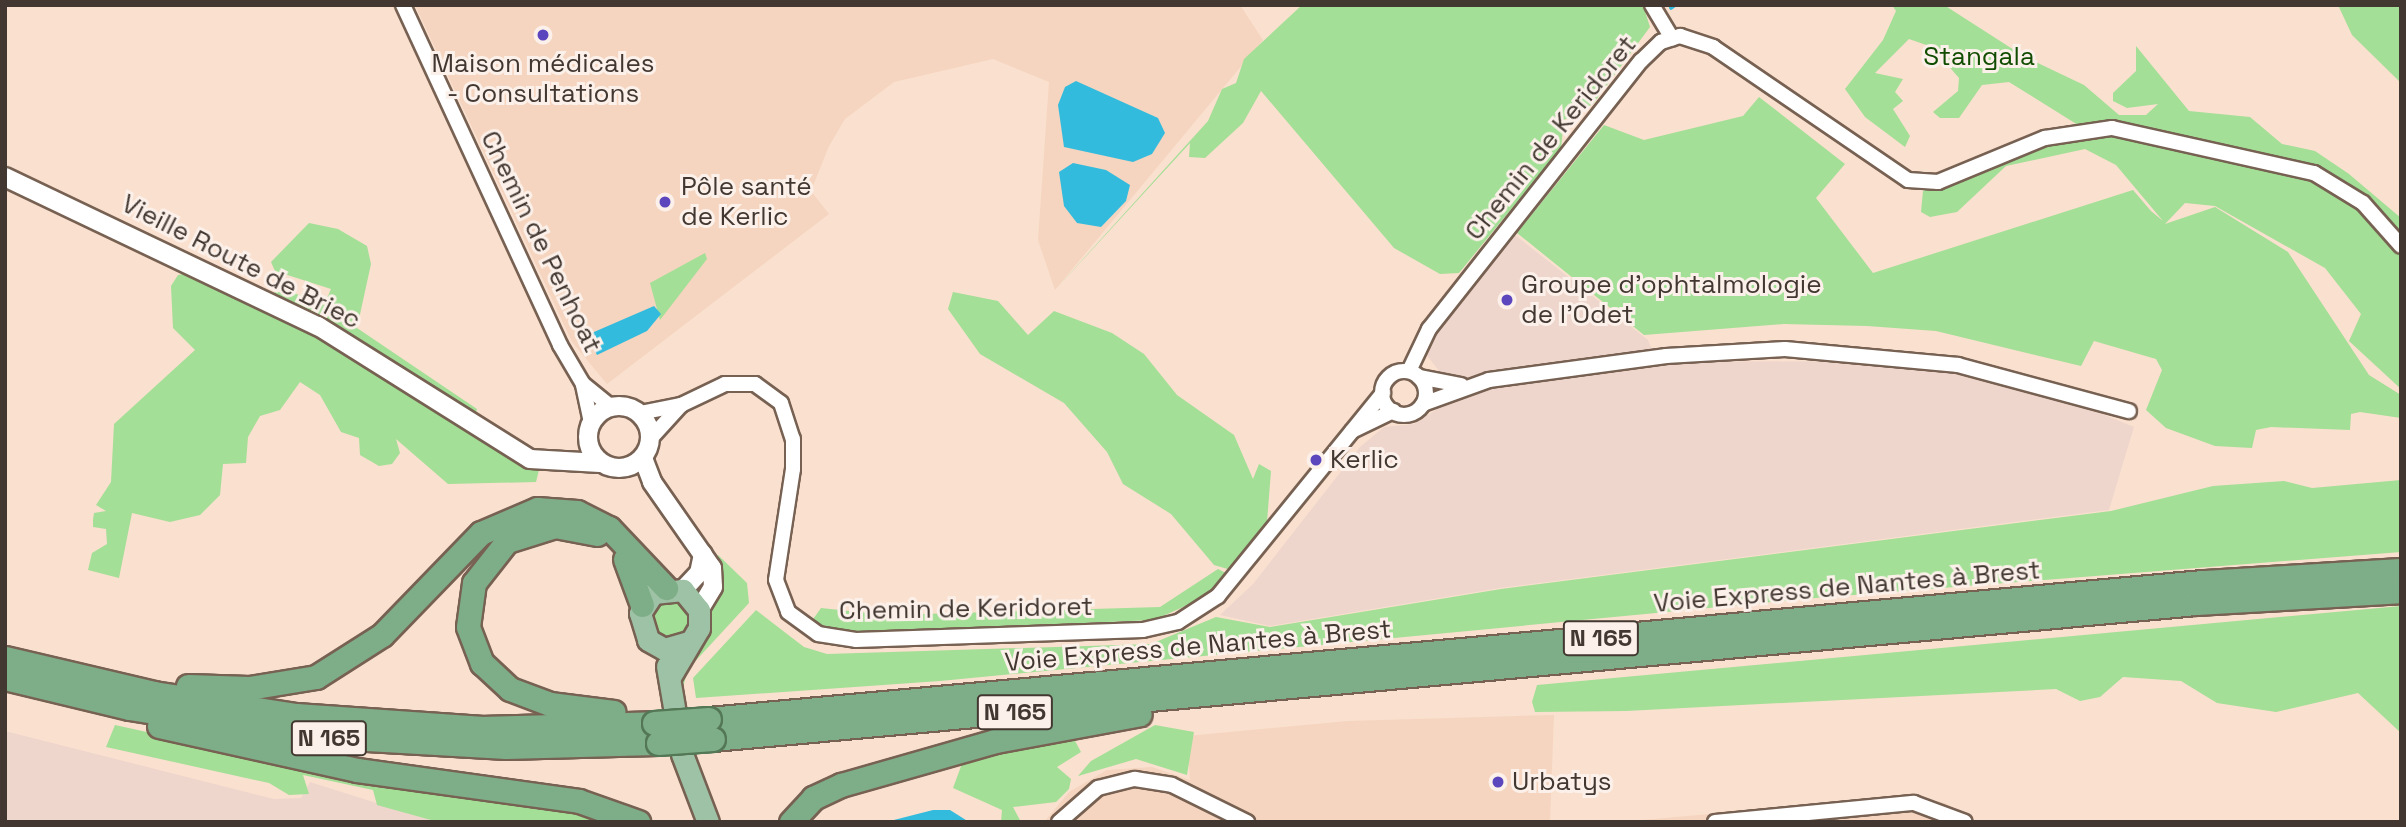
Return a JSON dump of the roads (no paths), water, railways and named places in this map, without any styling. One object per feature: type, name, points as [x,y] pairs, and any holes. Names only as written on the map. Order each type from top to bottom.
[{"type":"highway","points":[[112,684],[249,688],[316,677],[382,635],[481,533],[537,509],[577,512],[610,528],[675,589]]},
{"type":"highway","points":[[642,605],[634,572],[611,544],[580,527],[548,527],[515,536],[489,557],[474,583],[468,626],[482,663],[510,689],[550,704],[631,713],[656,733]]},
{"type":"highway","name":"Voie Express de Nantes à Brest","points":[[711,729],[2204,582],[2401,570]]},
{"type":"highway","name":"Voie Express de Nantes à Brest","points":[[5,679],[129,708],[325,738],[506,747],[656,733],[1317,684],[2195,603],[2401,591]]},
{"type":"highway","name":"Voie Express de Nantes à Brest","points":[[5,658],[112,684],[271,712],[410,724],[656,733]]},
{"type":"highway","points":[[5,679],[195,737],[357,770],[561,797],[638,822]]},
{"type":"highway","points":[[791,822],[829,790],[969,748],[1317,684]]},
{"type":"main road","points":[[670,677],[699,628],[699,610],[675,589],[642,605],[642,632],[656,646],[670,677],[693,787],[708,822]]},
{"type":"main road","points":[[656,646],[673,649],[689,642]]},
{"type":"main road","points":[[693,787],[719,822]]},
{"type":"street","name":"Chemin de Penhoat","points":[[403,5],[583,384],[590,428]]},
{"type":"street","points":[[1653,5],[1672,38]]},
{"type":"street","name":"Chemin de Keridoret","points":[[1414,374],[1424,336],[1641,61],[1672,38],[1690,36],[1713,47],[1899,177],[1938,182],[2045,138],[2101,127],[2269,160],[2333,182],[2371,211],[2401,246]]},
{"type":"street","name":"Vieille Route de Briec","points":[[5,177],[318,326],[530,459],[600,463]]},
{"type":"street","points":[[1461,385],[1414,374],[1390,376],[1383,393],[1393,411],[1408,414],[1461,385],[1666,356],[1812,349],[1980,369],[2129,411]]},
{"type":"street","points":[[1414,374],[1426,390],[1423,404]]},
{"type":"street","name":"Chemin de Keridoret","points":[[640,413],[681,405],[739,381],[762,387],[781,403],[793,452],[779,593],[802,626],[856,640],[1143,630],[1178,622],[1234,579],[1383,393]]},
{"type":"street","name":"Chemin de Penhoat","points":[[583,384],[611,407]]},
{"type":"street","name":"Chemin de Keridoret","points":[[651,438],[681,405]]},
{"type":"street","points":[[556,460],[611,407],[640,413],[651,438],[643,458],[623,469]]},
{"type":"street","name":"Chemin de Keridoret","points":[[1351,432],[1393,411]]},
{"type":"street","points":[[590,428],[600,463],[623,469],[652,482]]},
{"type":"street","points":[[643,458],[652,482],[703,554],[714,580],[699,610]]},
{"type":"street","points":[[675,589],[699,573],[703,554]]},
{"type":"street","points":[[1059,822],[1098,788],[1135,779],[1172,785],[1247,822]]},
{"type":"street","points":[[1714,822],[1914,803],[1965,822]]},
{"type":"water","points":[[1076,81],[1158,118],[1165,133],[1152,154],[1133,162],[1064,147],[1058,105],[1065,87]]},
{"type":"water","points":[[1073,163],[1106,170],[1130,185],[1126,201],[1101,227],[1077,223],[1064,206],[1059,172]]},
{"type":"water","points":[[654,306],[661,314],[647,331],[597,355],[587,335]]},
{"type":"water","points":[[933,810],[950,810],[969,822],[886,822]]},
{"type":"waterway","points":[[1671,8],[1675,5]]},
{"type":"place","name":"Maison médicales - Consultations","points":[[543,35]]},
{"type":"place","name":"Pôle santé de Kerlic","points":[[665,202]]},
{"type":"place","name":"Groupe d'ophtalmologie de l'Odet","points":[[1507,300]]},
{"type":"place","name":"Kerlic","points":[[1316,460]]},
{"type":"place","name":"Urbatys","points":[[1498,782]]},
{"type":"park label","name":"Stangala","points":[[1979,57]]}]
